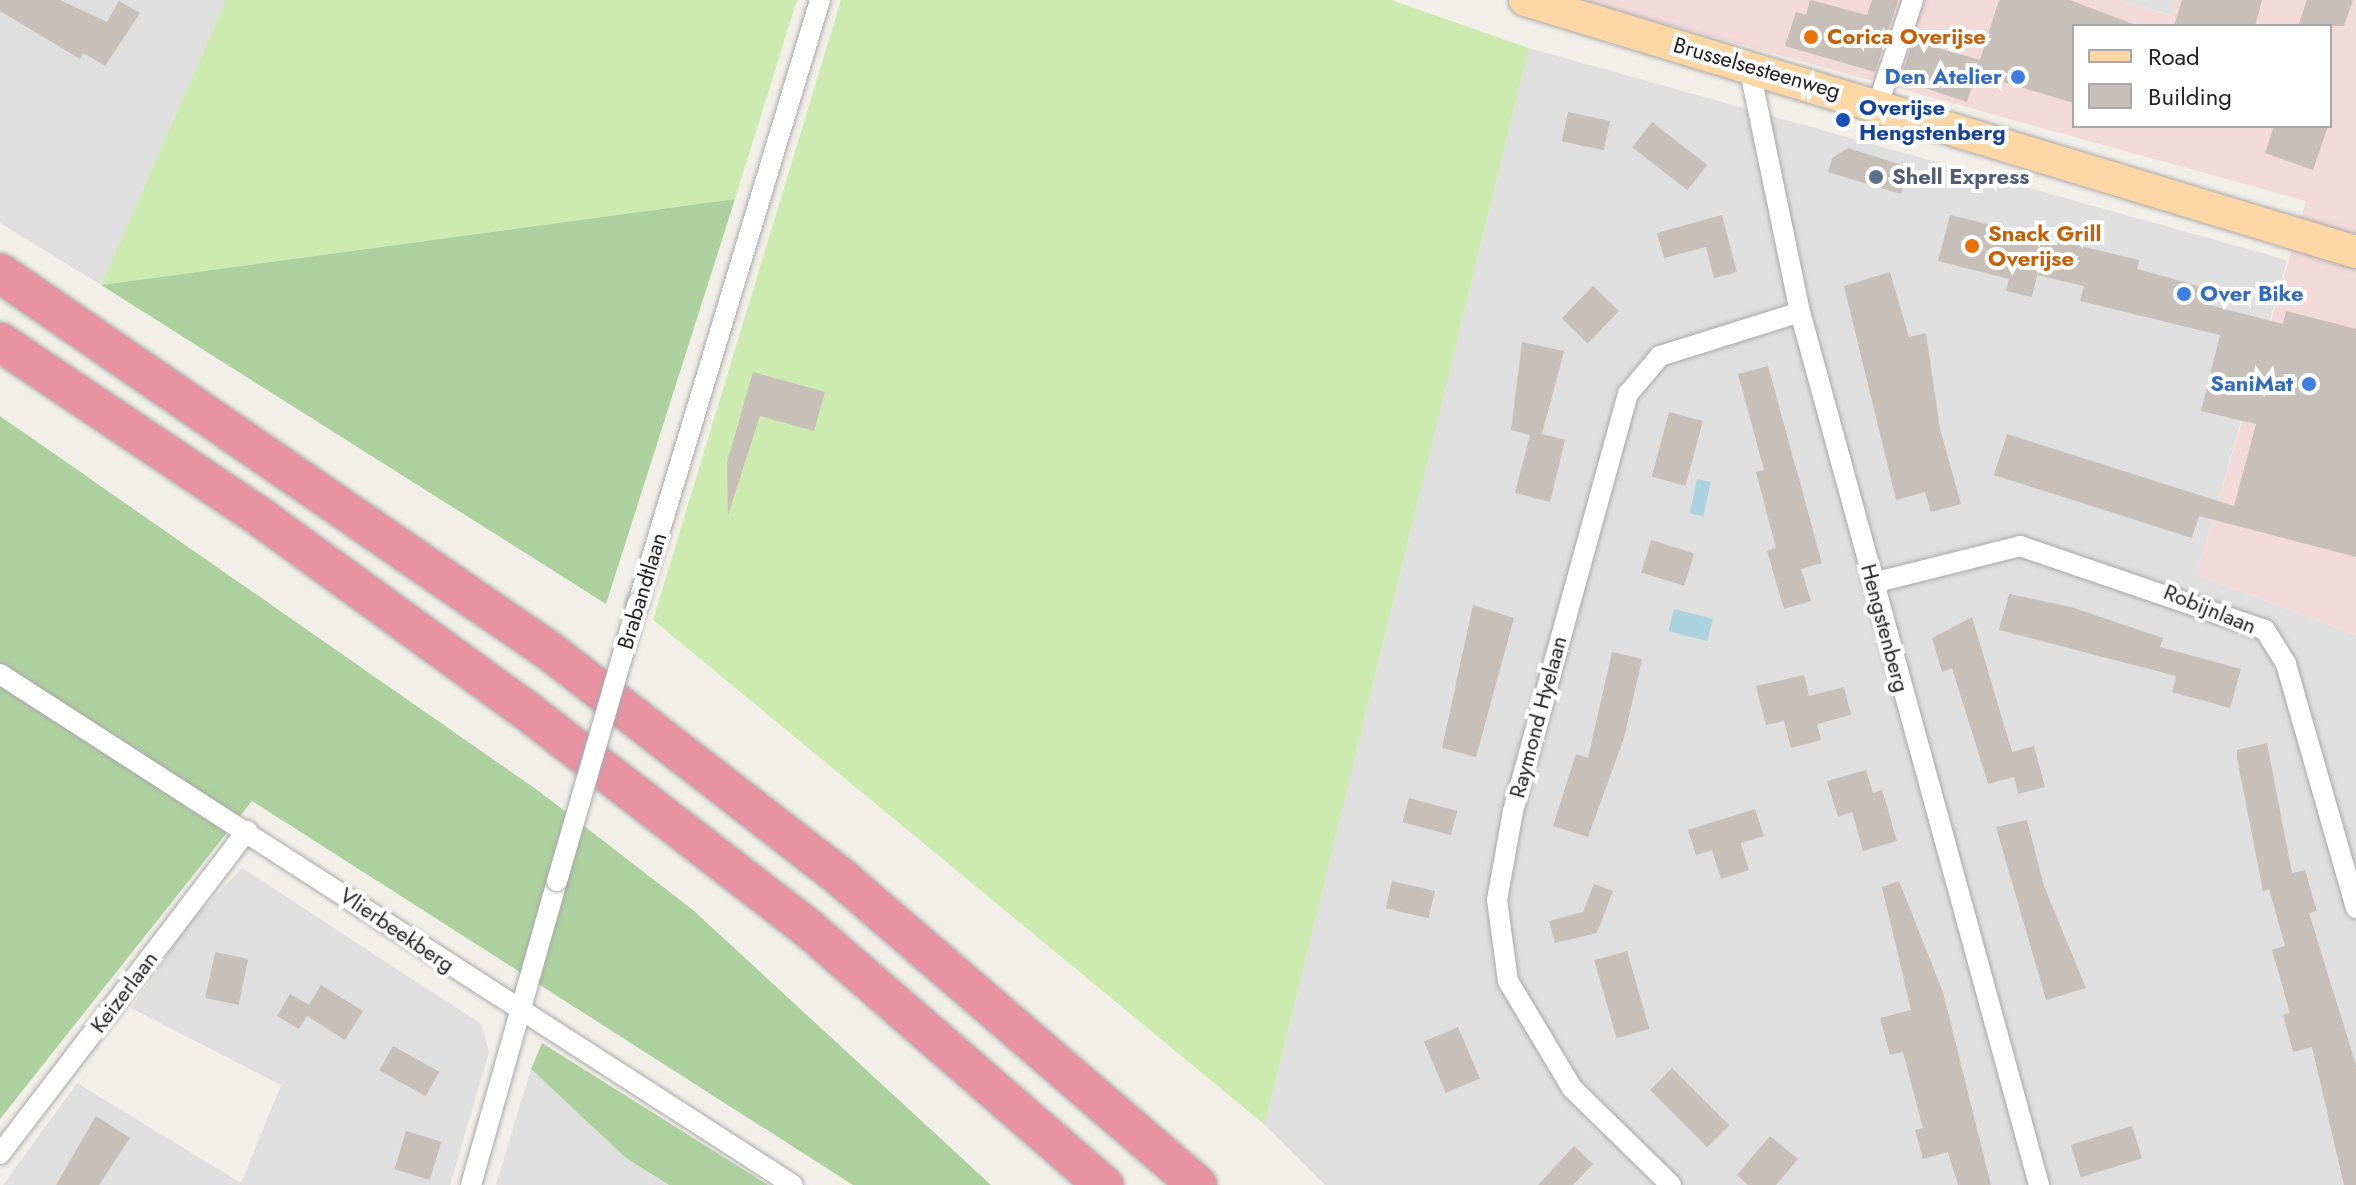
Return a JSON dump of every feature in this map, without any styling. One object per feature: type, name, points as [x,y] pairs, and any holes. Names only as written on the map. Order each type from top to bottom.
[{"type":"highway","points":[[0,273],[548,650],[844,880],[1197,1185]]},
{"type":"highway","points":[[0,342],[263,519],[522,707],[809,929],[1104,1185]]},
{"type":"main road","name":"Brusselsesteenweg","points":[[1525,0],[1878,104],[2356,252]]},
{"type":"street","name":"Brabandtlaan","points":[[471,1185],[638,603],[820,0]]},
{"type":"street","points":[[1878,104],[1913,0]]},
{"type":"street","name":"Hengstenberg","points":[[1749,66],[1800,312],[2039,1185]]},
{"type":"street","name":"Raymond Hyelaan","points":[[1671,1185],[1572,1088],[1508,981],[1497,900],[1525,765],[1628,394],[1660,356],[1800,312]]},
{"type":"street","name":"Robijnlaan","points":[[1873,583],[2020,546],[2265,630],[2286,664],[2356,908]]},
{"type":"street","name":"Vlierbeekberg","points":[[0,674],[793,1185]]},
{"type":"street","name":"Keizerlaan","points":[[0,1154],[247,831]]},
{"type":"shaded area","points":[[0,0],[226,0],[101,285],[0,223]]},
{"type":"shaded area","points":[[1580,0],[2119,0],[2170,15],[2175,0],[2356,0],[2356,635],[2197,575],[2306,201]]},
{"type":"shaded area","points":[[2119,0],[2175,0],[2171,15]]},
{"type":"shaded area","points":[[1529,48],[2287,260],[2197,575],[2356,635],[2356,1185],[1325,1185],[1265,1125]]},
{"type":"shaded area","points":[[242,868],[481,1024],[489,1052],[450,1185],[3,1185],[77,1083],[241,1183],[281,1085],[131,1008],[191,921]]},
{"type":"shaded area","points":[[531,1069],[626,1158],[669,1185],[496,1185]]},
{"type":"green space","points":[[226,0],[797,0],[735,199],[101,285]]},
{"type":"green space","points":[[841,0],[1391,0],[1529,48],[1265,1125],[653,620]]},
{"type":"green space","points":[[735,199],[606,604],[101,285]]},
{"type":"green space","points":[[0,416],[540,792],[693,910],[991,1185],[853,1185],[252,801],[0,1119]]},
{"type":"green space","points":[[542,1043],[768,1185],[669,1185],[626,1158],[531,1069]]},
{"type":"water","points":[[1697,479],[1711,482],[1703,516],[1690,513]]},
{"type":"water","points":[[1674,609],[1713,619],[1707,641],[1668,631]]},
{"type":"building","points":[[0,0],[60,0],[107,22],[119,1],[140,13],[105,66],[83,53],[80,59],[0,11]]},
{"type":"building","points":[[1810,0],[1867,15],[1872,0],[1898,0],[1875,72],[1785,46],[1796,12],[1806,15]]},
{"type":"building","points":[[1999,0],[2070,0],[2133,24],[2072,24],[2072,102],[1976,74],[1980,61],[1967,102],[1900,80],[1913,41],[1980,60]]},
{"type":"building","points":[[2182,0],[2262,0],[2256,24],[2175,24]]},
{"type":"building","points":[[2307,0],[2353,0],[2344,26],[2299,24]]},
{"type":"building","points":[[1568,112],[1610,121],[1604,150],[1562,141]]},
{"type":"building","points":[[1652,122],[1707,165],[1687,190],[1632,147]]},
{"type":"building","points":[[2273,128],[2327,128],[2313,170],[2265,153]]},
{"type":"building","points":[[1848,148],[1908,167],[1901,194],[1828,172],[1832,158]]},
{"type":"building","points":[[1722,215],[1737,272],[1714,278],[1706,247],[1664,258],[1657,233]]},
{"type":"building","points":[[1950,215],[2139,260],[2137,269],[2213,290],[2209,305],[2283,324],[2286,311],[2356,329],[2356,557],[2199,516],[2192,538],[1994,475],[2007,434],[2234,506],[2256,424],[2201,411],[2220,335],[2080,301],[2084,286],[2037,275],[2032,297],[2006,291],[2009,279],[1938,261]]},
{"type":"building","points":[[1890,272],[1909,337],[1926,333],[1940,429],[1961,504],[1931,512],[1925,492],[1896,500],[1844,286]]},
{"type":"building","points":[[1593,286],[1619,311],[1588,343],[1562,318]]},
{"type":"building","points":[[1522,342],[1564,351],[1542,434],[1565,440],[1550,502],[1515,493],[1530,435],[1511,430]]},
{"type":"building","points":[[1768,366],[1822,563],[1801,569],[1811,601],[1784,609],[1767,551],[1776,548],[1756,472],[1764,470],[1738,374]]},
{"type":"building","points":[[753,372],[825,392],[814,431],[760,416],[728,515],[727,463]]},
{"type":"building","points":[[1669,412],[1703,421],[1685,486],[1652,477]]},
{"type":"building","points":[[1651,540],[1694,553],[1684,586],[1641,573]]},
{"type":"building","points":[[2009,594],[2071,607],[2163,638],[2160,647],[2241,669],[2230,708],[2172,692],[2176,676],[1999,630]]},
{"type":"building","points":[[1473,605],[1514,618],[1476,757],[1442,748]]},
{"type":"building","points":[[1972,617],[2012,752],[2034,746],[2045,787],[2018,794],[2014,777],[1988,784],[1952,668],[1942,672],[1932,638]]},
{"type":"building","points":[[1612,652],[1642,659],[1624,738],[1588,837],[1553,826],[1576,754],[1588,758]]},
{"type":"building","points":[[1804,675],[1809,696],[1844,687],[1851,715],[1817,724],[1821,740],[1791,748],[1784,721],[1766,725],[1756,686]]},
{"type":"building","points":[[2267,743],[2292,873],[2305,870],[2317,911],[2309,913],[2356,1065],[2356,1185],[2344,1185],[2312,1047],[2293,1052],[2283,1015],[2290,1013],[2272,950],[2285,946],[2269,889],[2263,891],[2237,758],[2237,750]]},
{"type":"building","points":[[1866,770],[1873,793],[1882,790],[1897,841],[1863,851],[1852,812],[1838,817],[1827,781]]},
{"type":"building","points":[[1409,798],[1457,811],[1451,835],[1403,822]]},
{"type":"building","points":[[1755,809],[1764,836],[1741,843],[1749,870],[1721,879],[1712,850],[1696,855],[1688,830]]},
{"type":"building","points":[[2027,820],[2044,886],[2086,988],[2046,1000],[1996,827]]},
{"type":"building","points":[[1392,881],[1435,891],[1429,918],[1386,908]]},
{"type":"building","points":[[1899,881],[1943,992],[1991,1185],[1958,1185],[1948,1152],[1923,1159],[1915,1130],[1923,1128],[1903,1052],[1890,1055],[1880,1018],[1911,1010],[1882,887]]},
{"type":"building","points":[[1594,884],[1613,891],[1597,933],[1555,943],[1549,921],[1583,912]]},
{"type":"building","points":[[1627,951],[1649,1029],[1617,1038],[1594,960]]},
{"type":"building","points":[[215,952],[248,959],[238,1005],[205,998]]},
{"type":"building","points":[[321,985],[363,1011],[345,1040],[307,1016],[299,1029],[277,1016],[290,994],[309,1005]]},
{"type":"building","points":[[1458,1027],[1480,1079],[1446,1093],[1424,1041]]},
{"type":"building","points":[[393,1046],[439,1072],[426,1096],[379,1070]]},
{"type":"building","points":[[1672,1068],[1729,1125],[1707,1147],[1650,1090]]},
{"type":"building","points":[[96,1116],[130,1138],[99,1185],[56,1185]]},
{"type":"building","points":[[2132,1126],[2142,1159],[2081,1177],[2071,1145]]},
{"type":"building","points":[[406,1131],[441,1142],[430,1180],[394,1169]]},
{"type":"building","points":[[1770,1136],[1798,1159],[1776,1185],[1748,1185],[1737,1175]]},
{"type":"building","points":[[1574,1146],[1593,1164],[1573,1185],[1538,1185]]},
{"type":"place","name":"Corica Overijse","points":[[1811,37]]},
{"type":"place","name":"Den Atelier","points":[[2018,77]]},
{"type":"place","name":"Overijse Hengstenberg","points":[[1843,120]]},
{"type":"place","name":"Shell Express","points":[[1876,177]]},
{"type":"place","name":"Snack Grill Overijse","points":[[1972,246]]},
{"type":"place","name":"Over Bike","points":[[2184,294]]},
{"type":"place","name":"SaniMat","points":[[2309,384]]}]
